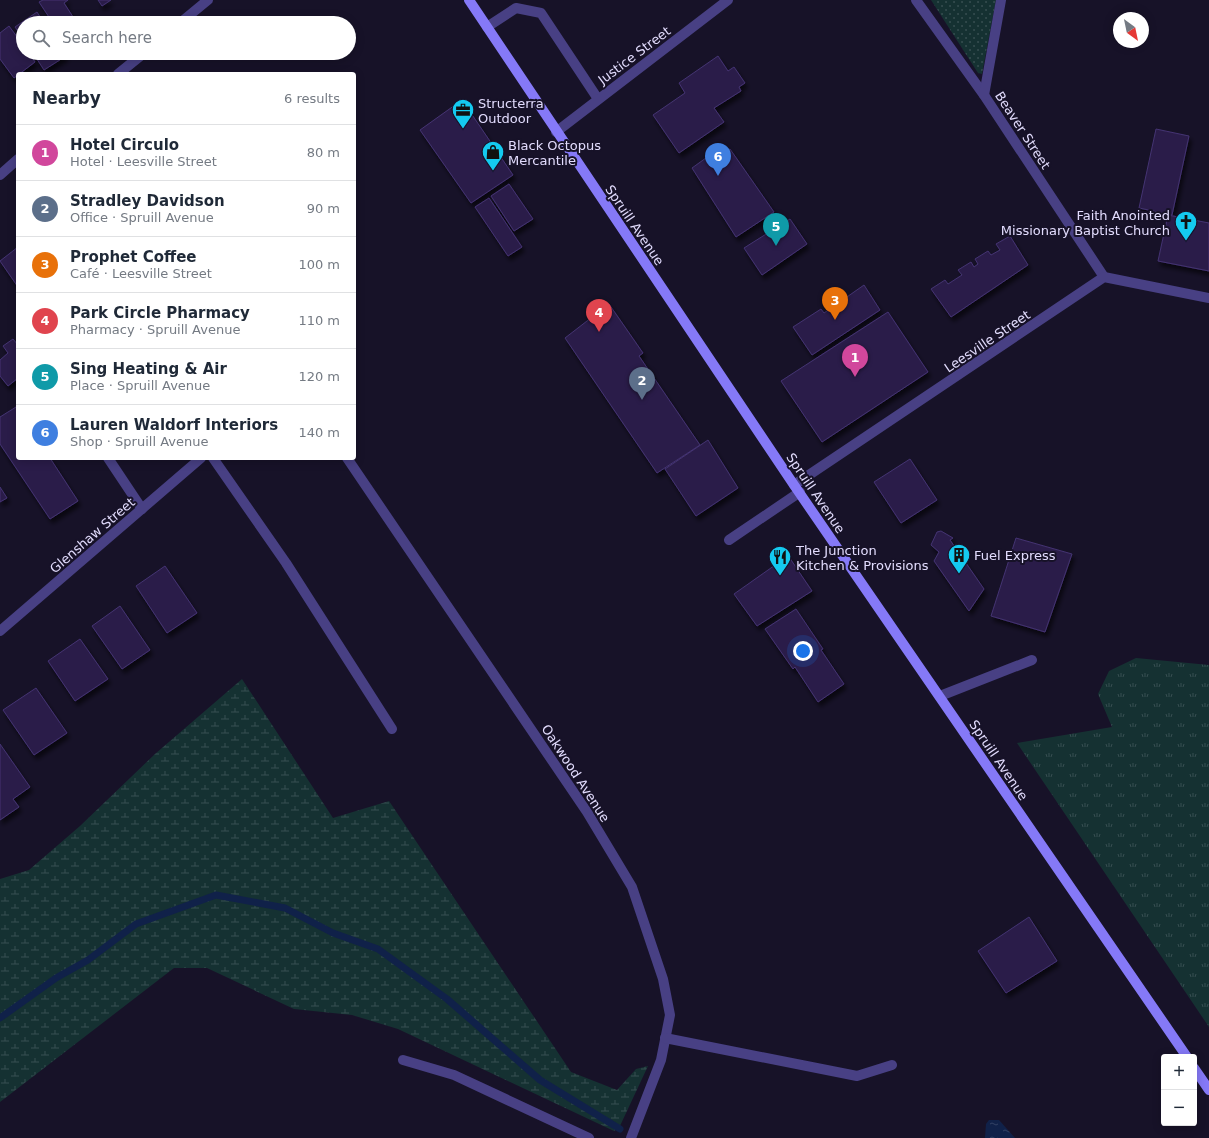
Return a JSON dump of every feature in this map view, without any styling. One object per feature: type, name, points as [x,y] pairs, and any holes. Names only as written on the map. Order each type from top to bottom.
[{"type":"street","points":[[189,16],[208,0]]},
{"type":"street","name":"Spruill Avenue","points":[[469,0],[556,132],[797,488],[1185,1054]]},
{"type":"street","name":"Justice Street","points":[[556,132],[728,0]]},
{"type":"street","name":"Beaver Street","points":[[916,0],[984,95],[1104,277]]},
{"type":"street","points":[[984,95],[1001,0]]},
{"type":"street","points":[[486,27],[516,8],[541,13],[598,99]]},
{"type":"street","points":[[120,72],[135,60]]},
{"type":"street","points":[[0,175],[16,161]]},
{"type":"street","points":[[1104,277],[1209,298]]},
{"type":"street","name":"Leesville Street","points":[[728,540],[797,488],[1104,277]]},
{"type":"street","points":[[109,460],[142,509]]},
{"type":"street","name":"Glenshaw Street","points":[[0,631],[199,460]]},
{"type":"street","points":[[214,460],[286,563],[392,729]]},
{"type":"street","name":"Oakwood Avenue","points":[[348,460],[587,812],[632,887],[663,979],[670,1015],[661,1060],[631,1138]]},
{"type":"street","points":[[940,696],[1032,660]]},
{"type":"street","points":[[665,1038],[857,1076],[892,1065]]},
{"type":"street","points":[[403,1060],[454,1075],[589,1138]]},
{"type":"street","points":[[1197,1072],[1209,1090]]},
{"type":"green space","points":[[931,0],[996,0],[982,74],[978,73]]},
{"type":"green space","points":[[1136,658],[1209,665],[1209,1027],[1017,743],[1112,727],[1098,694],[1109,671]]},
{"type":"green space","points":[[242,679],[333,818],[389,801],[571,1072],[617,1090],[636,1069],[648,1066],[619,1128],[614,1131],[398,1029],[352,1015],[294,1009],[207,968],[174,968],[0,1102],[0,879],[29,870],[80,826],[155,754]]},
{"type":"water","points":[[989,1120],[999,1120],[1015,1138],[985,1138],[986,1124]]},
{"type":"building","points":[[43,0],[68,0],[64,3],[72,16],[48,16],[39,2]]},
{"type":"building","points":[[98,0],[111,0],[102,6]]},
{"type":"building","points":[[37,12],[40,16],[31,16]]},
{"type":"building","points":[[9,26],[16,36],[16,60],[34,60],[35,62],[22,72],[16,72],[16,76],[14,78],[0,59],[0,33]]},
{"type":"building","points":[[718,56],[728,71],[734,67],[745,83],[739,87],[741,91],[714,108],[724,122],[679,153],[653,115],[685,93],[679,83]]},
{"type":"building","points":[[38,60],[60,60],[44,70]]},
{"type":"building","points":[[462,100],[513,175],[471,203],[420,130]]},
{"type":"building","points":[[1156,129],[1189,136],[1172,215],[1139,208]]},
{"type":"building","points":[[730,149],[774,212],[736,237],[692,168],[717,150],[720,155]]},
{"type":"building","points":[[509,184],[533,219],[514,231],[491,196]]},
{"type":"building","points":[[489,198],[522,247],[508,256],[475,207]]},
{"type":"building","name":"Faith Anointed Missionary Baptist Church","points":[[1168,215],[1209,223],[1209,271],[1158,261]]},
{"type":"building","points":[[790,219],[807,244],[762,275],[744,248]]},
{"type":"building","points":[[1010,236],[1028,265],[951,317],[931,289],[945,280],[948,284],[962,275],[958,270],[971,262],[974,267],[978,264],[975,259],[988,251],[991,255],[1000,250],[996,244]]},
{"type":"building","points":[[16,249],[16,284],[0,261]]},
{"type":"building","points":[[864,285],[880,310],[812,355],[793,327],[821,309],[824,313]]},
{"type":"building","points":[[609,304],[643,353],[639,356],[700,445],[657,473],[565,338]]},
{"type":"building","points":[[888,312],[928,372],[822,442],[781,381]]},
{"type":"building","points":[[13,339],[16,343],[16,380],[8,386],[0,376],[0,360],[8,353],[3,346]]},
{"type":"building","points":[[16,407],[16,460],[51,460],[78,501],[50,519],[0,444],[0,417]]},
{"type":"building","points":[[708,440],[738,488],[696,516],[665,469]]},
{"type":"building","points":[[910,459],[937,500],[901,523],[874,482]]},
{"type":"building","points":[[0,487],[7,498],[0,502]]},
{"type":"building","name":"Fuel Express","points":[[941,531],[953,538],[950,540],[984,589],[969,611],[934,561],[939,552],[931,545],[937,532]]},
{"type":"building","points":[[1016,538],[1072,554],[1045,632],[991,616]]},
{"type":"building","name":"The Junction Kitchen & Provisions","points":[[787,554],[812,591],[757,626],[734,594],[778,563],[777,561]]},
{"type":"building","points":[[165,566],[197,613],[167,633],[136,586]]},
{"type":"building","points":[[120,606],[150,650],[122,669],[92,626]]},
{"type":"building","points":[[796,609],[844,684],[818,702],[795,667],[793,669],[765,629]]},
{"type":"building","points":[[80,639],[108,679],[75,701],[48,661]]},
{"type":"building","points":[[36,688],[67,733],[34,755],[3,710]]},
{"type":"building","points":[[0,744],[30,787],[13,799],[19,807],[0,820]]},
{"type":"building","points":[[1029,917],[1057,961],[1006,993],[978,951]]},
{"type":"waterway","points":[[0,1018],[56,978],[88,960],[136,924],[216,895],[285,908],[333,933],[378,949],[447,999],[540,1080],[620,1129]]},
{"type":"place","name":"Structerra Outdoor","points":[[463,130]]},
{"type":"place","name":"Black Octopus Mercantile","points":[[493,172]]},
{"type":"place","name":"Lauren Waldorf Interiors","points":[[718,176]]},
{"type":"place","name":"Faith Anointed Missionary Baptist Church","points":[[1186,242]]},
{"type":"place","name":"Sing Heating & Air","points":[[776,246]]},
{"type":"place","name":"Prophet Coffee","points":[[835,320]]},
{"type":"place","name":"Park Circle Pharmacy","points":[[599,332]]},
{"type":"place","name":"Hotel Circulo","points":[[855,377]]},
{"type":"place","name":"Stradley Davidson","points":[[642,400]]},
{"type":"place","name":"Fuel Express","points":[[959,574]]},
{"type":"place","name":"The Junction Kitchen & Provisions","points":[[780,576]]}]
